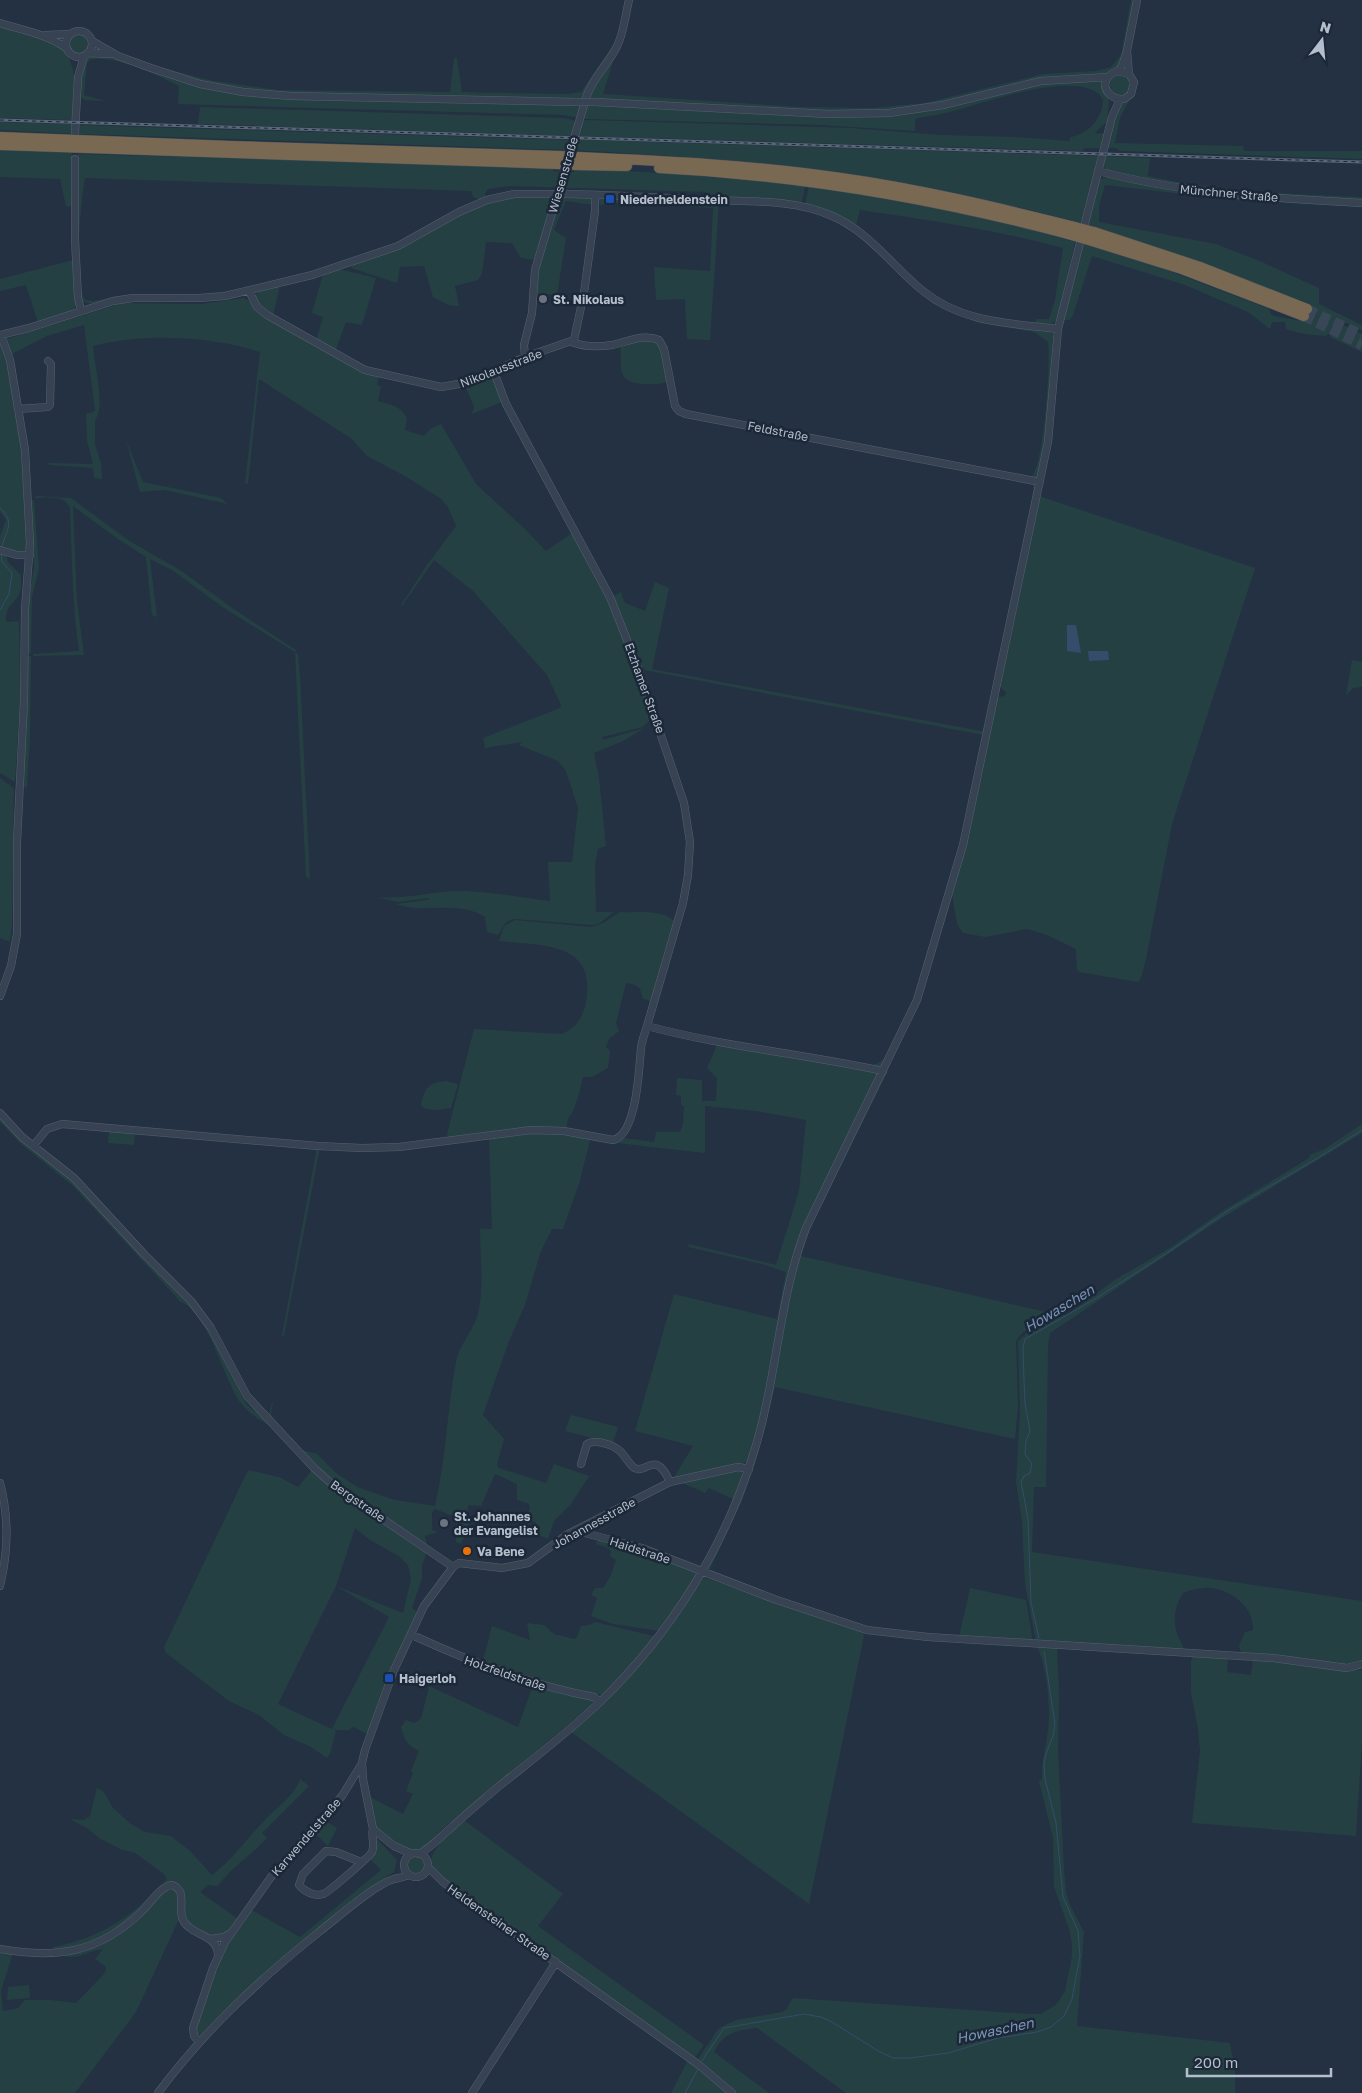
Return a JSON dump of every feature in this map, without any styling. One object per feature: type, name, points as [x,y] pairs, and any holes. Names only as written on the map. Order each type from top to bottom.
[{"type":"highway","points":[[0,137],[738,166],[842,178],[956,198],[1093,236],[1306,313]]},
{"type":"highway","points":[[0,145],[558,160]]},
{"type":"street","name":"Wiesenstraße","points":[[525,358],[524,346],[532,313],[534,277],[542,244],[587,95],[596,75],[613,53],[619,39],[629,0]]},
{"type":"street","points":[[92,41],[118,56],[200,84],[224,90],[263,94],[595,102],[828,114],[889,113],[944,105],[1040,81],[1108,77],[1118,71],[1127,52],[1137,0]]},
{"type":"street","points":[[0,23],[38,34],[66,48],[72,56],[78,77]]},
{"type":"street","points":[[38,34],[69,34],[83,31],[89,35],[92,41],[92,48],[86,55],[78,77],[75,133]]},
{"type":"street","points":[[66,48],[65,42],[69,34]]},
{"type":"street","points":[[1111,96],[1120,100],[1127,98],[1133,91],[1134,82],[1129,74],[1127,52]]},
{"type":"street","points":[[72,56],[118,56]]},
{"type":"street","points":[[1118,71],[1129,74]]},
{"type":"street","points":[[1106,87],[1108,77]]},
{"type":"street","points":[[1084,78],[1106,87],[1111,96],[1112,117]]},
{"type":"street","points":[[393,1879],[404,1863],[432,1846],[465,1814],[600,1702],[658,1637],[702,1572],[725,1528],[749,1469],[767,1404],[795,1258],[806,1228],[912,1012],[922,986],[963,845],[1040,482],[1048,436],[1058,329],[1112,117],[1120,100]]},
{"type":"street","points":[[75,159],[75,239],[78,298],[81,310]]},
{"type":"street","name":"Münchner Straße","points":[[1098,172],[1196,192],[1362,203]]},
{"type":"street","points":[[0,996],[10,966],[17,934],[25,602],[31,572],[27,472],[10,360],[0,335],[102,303],[133,298],[212,297],[248,291],[312,274],[406,243],[459,212],[487,200],[514,194],[567,194],[745,202],[793,205],[813,209],[840,219],[856,229],[882,250],[922,290],[954,310],[986,320],[1058,329]]},
{"type":"street","points":[[572,342],[575,338],[582,307],[595,211],[595,195]]},
{"type":"street","name":"Nikolausstraße","points":[[248,291],[257,307],[266,315],[365,370],[445,387],[470,382],[525,358],[572,342]]},
{"type":"street","name":"Feldstraße","points":[[572,342],[584,346],[603,346],[638,338],[659,340],[664,348],[675,406],[679,411],[686,414],[1040,482]]},
{"type":"street","points":[[18,409],[48,407],[50,405],[51,364],[48,361]]},
{"type":"street","name":"Etzhamer Straße","points":[[34,1146],[47,1129],[62,1124],[318,1146],[362,1148],[408,1146],[531,1130],[564,1131],[613,1140],[623,1134],[635,1103],[642,1042],[686,889],[690,853],[684,803],[641,676],[610,597],[506,404],[494,372]]},
{"type":"street","points":[[3,551],[17,555],[30,555]]},
{"type":"street","points":[[647,1026],[779,1054],[824,1058],[883,1071]]},
{"type":"street","name":"Bergstraße","points":[[0,1113],[34,1146],[74,1178],[144,1254],[191,1301],[211,1328],[247,1396],[314,1468],[333,1485],[452,1567]]},
{"type":"street","points":[[581,1464],[587,1444],[594,1442],[618,1449],[635,1468],[640,1469],[652,1464],[657,1465],[664,1470],[670,1482]]},
{"type":"street","name":"Johannesstraße","points":[[452,1567],[459,1563],[492,1567],[518,1566],[535,1560],[559,1540],[670,1482],[738,1467],[749,1469]]},
{"type":"street","points":[[0,1483],[6,1520],[5,1562],[0,1586]]},
{"type":"street","name":"Haidstraße","points":[[578,1530],[642,1548],[774,1599],[853,1626],[878,1631],[970,1640],[1273,1658],[1347,1668],[1362,1664]]},
{"type":"street","points":[[361,1862],[336,1852],[326,1851],[303,1874],[299,1885],[310,1893],[323,1894],[372,1853],[373,1829],[368,1812],[362,1763],[394,1670],[424,1606],[452,1567]]},
{"type":"street","name":"Holzfeldstraße","points":[[412,1635],[480,1666],[546,1687],[594,1697],[600,1702]]},
{"type":"street","name":"Karwendelstraße","points":[[199,2042],[194,2036],[192,2028],[218,1956],[232,1932],[271,1876],[342,1796],[362,1763]]},
{"type":"street","points":[[373,1829],[394,1846],[426,1858],[428,1864],[443,1882]]},
{"type":"street","points":[[394,1846],[409,1876]]},
{"type":"street","points":[[423,1876],[432,1846]]},
{"type":"street","points":[[158,2093],[199,2042],[231,2008],[280,1963],[357,1902],[393,1879],[423,1876],[443,1882]]},
{"type":"street","name":"Heldensteiner Straße","points":[[443,1882],[699,2065],[732,2093]]},
{"type":"street","points":[[0,1949],[21,1953],[54,1954],[85,1948],[123,1927],[143,1911],[163,1888],[172,1885],[178,1888],[181,1893],[181,1913],[184,1922],[190,1929],[210,1939],[216,1946],[218,1956]]},
{"type":"street","points":[[210,1939],[232,1932]]},
{"type":"street","points":[[472,2093],[556,1962]]},
{"type":"green space","points":[[1131,0],[1134,0],[1127,41],[1120,64],[1107,74],[1109,103],[1107,122],[1095,132],[1097,134],[1104,133],[1100,148],[1085,148],[1082,151],[576,136],[583,121],[587,120],[851,128],[942,135],[1069,141],[1071,137],[1089,129],[1100,113],[1103,100],[1093,90],[1076,86],[1031,90],[950,112],[915,119],[915,131],[821,125],[586,119],[563,115],[178,104],[179,86],[135,67],[99,59],[90,60],[87,63],[84,95],[105,101],[85,100],[80,97],[82,70],[90,56],[107,56],[160,75],[163,68],[209,80],[277,90],[450,92],[454,58],[457,58],[462,92],[567,94],[581,92],[619,36],[621,36],[603,94],[801,107],[872,108],[925,103],[1043,74],[1096,71],[1111,67],[1121,55]]},
{"type":"green space","points":[[0,26],[41,37],[53,42],[62,49],[72,66],[74,76],[74,120],[0,118]]},
{"type":"green space","points":[[79,34],[86,37],[89,44],[86,51],[79,54],[72,51],[69,44],[72,37]]},
{"type":"green space","points":[[1116,75],[1124,75],[1130,81],[1130,89],[1124,95],[1116,95],[1110,89],[1110,81]]},
{"type":"green space","points":[[1130,99],[1120,118],[1115,143],[1243,146],[1244,151],[1362,151],[1362,159],[1120,151],[1116,148],[1107,148],[1113,122],[1122,102]]},
{"type":"green space","points":[[200,107],[564,118],[573,120],[576,123],[572,136],[198,124]]},
{"type":"green space","points":[[0,122],[74,124],[73,134],[0,130]]},
{"type":"green space","points":[[79,125],[572,140],[568,150],[79,134]]},
{"type":"green space","points":[[576,139],[1098,156],[1081,223],[952,192],[855,175],[729,160],[573,150]]},
{"type":"green space","points":[[0,150],[72,153],[72,204],[69,207],[66,206],[60,179],[0,177]]},
{"type":"green space","points":[[78,154],[495,166],[574,172],[576,169],[605,170],[719,177],[804,185],[805,187],[802,201],[799,203],[707,197],[708,194],[706,192],[510,186],[488,189],[485,196],[488,197],[481,200],[473,197],[471,191],[85,178],[80,222],[79,257],[76,207]]},
{"type":"green space","points":[[1104,156],[1150,158],[1148,176],[1201,186],[1308,195],[1362,197],[1362,207],[1235,200],[1105,185],[1099,206],[1099,222],[1216,244],[1262,262],[1319,288],[1319,304],[1362,325],[1362,331],[1347,323],[1338,321],[1332,326],[1327,336],[1312,335],[1286,329],[1285,322],[1272,322],[1270,329],[1248,312],[1185,285],[1092,256],[1073,315],[1070,320],[1063,320],[1083,244],[1151,264],[1269,309],[1274,316],[1302,321],[1308,305],[1302,300],[1215,268],[1087,224],[1099,180],[1107,177],[1108,172],[1103,166]]},
{"type":"green space","points":[[809,185],[968,213],[1075,242],[1057,321],[1048,325],[1035,324],[1036,319],[1049,319],[1055,300],[1063,248],[988,231],[860,210],[856,225],[839,216],[805,205]]},
{"type":"green space","points":[[505,197],[590,197],[593,205],[566,201],[554,230],[566,238],[557,295],[534,293],[535,260],[521,258],[512,243],[486,242],[482,274],[478,280],[455,286],[459,306],[448,305],[433,297],[424,266],[400,267],[397,283],[351,268],[353,265],[407,245],[477,206]]},
{"type":"green space","points":[[598,198],[719,203],[710,340],[687,339],[685,299],[656,300],[654,267],[710,271],[713,208],[617,203],[600,205]]},
{"type":"green space","points":[[73,260],[77,304],[73,311],[38,322],[26,285],[0,291],[0,279]]},
{"type":"green space","points":[[339,269],[376,278],[362,325],[346,322],[335,352],[316,341],[323,317],[312,313],[323,274]]},
{"type":"green space","points":[[80,282],[85,300],[93,301],[132,294],[171,294],[104,300],[91,304],[82,301]]},
{"type":"green space","points":[[280,285],[273,316],[261,309],[255,295],[261,290]]},
{"type":"green space","points":[[244,298],[379,376],[377,385],[381,386],[378,401],[395,406],[401,410],[407,418],[405,430],[424,436],[430,429],[441,424],[476,484],[546,551],[575,531],[617,616],[652,718],[643,727],[602,737],[602,739],[606,739],[645,728],[621,742],[594,753],[599,778],[606,846],[598,849],[595,865],[596,912],[614,912],[600,923],[593,925],[514,919],[506,922],[498,935],[487,932],[485,917],[474,912],[452,908],[406,907],[396,904],[428,900],[429,898],[398,902],[376,897],[387,898],[465,891],[550,901],[548,862],[572,862],[578,808],[566,771],[558,761],[519,745],[522,742],[485,748],[483,738],[560,708],[561,705],[547,675],[474,592],[434,560],[401,605],[427,565],[456,526],[448,507],[440,498],[367,456],[352,439],[259,379],[248,484],[245,483],[260,352],[220,342],[176,338],[133,339],[93,346],[99,396],[98,414],[95,420],[95,444],[101,464],[102,479],[94,478],[93,468],[49,465],[48,463],[93,464],[87,441],[86,414],[95,411],[84,325],[47,336],[10,355],[7,339],[122,303],[201,304]]},
{"type":"green space","points":[[942,306],[1053,334],[1046,435],[1037,478],[1030,478],[1035,471],[1043,437],[1049,353],[1048,342],[1034,332],[980,323],[942,308]]},
{"type":"green space","points":[[1337,324],[1362,334],[1362,352],[1330,337]]},
{"type":"green space","points":[[641,339],[659,342],[669,381],[660,384],[645,384],[628,381],[624,377],[621,366],[620,344]]},
{"type":"green space","points":[[0,342],[7,360],[21,444],[27,545],[26,551],[22,553],[0,548],[0,536],[6,520],[0,512]]},
{"type":"green space","points":[[490,376],[494,377],[502,402],[472,414],[474,407],[465,385]]},
{"type":"green space","points":[[126,440],[143,482],[221,498],[228,504],[165,490],[140,492]]},
{"type":"green space","points":[[1034,484],[1036,484],[983,735],[644,670],[645,668],[640,667],[612,597],[621,592],[625,603],[645,611],[655,582],[669,588],[652,669],[981,731],[984,730]]},
{"type":"green space","points":[[37,496],[71,498],[128,540],[183,572],[235,610],[296,650],[295,652],[224,608],[172,570],[150,559],[157,617],[152,615],[146,557],[73,506],[77,601],[84,655],[33,656],[33,654],[79,651],[74,598],[70,508],[68,504],[60,499],[49,497],[34,498]]},
{"type":"green space","points":[[1039,496],[1255,568],[1172,824],[1146,959],[1141,978],[1138,982],[1079,972],[1077,970],[1076,949],[1047,935],[1027,929],[985,937],[963,933],[957,924],[952,894],[996,700],[998,697],[1005,696],[1006,692],[1001,688],[1000,684]]},
{"type":"green space","points":[[31,500],[34,500],[39,568],[32,597],[31,653],[27,653],[27,609],[34,567]]},
{"type":"green space","points":[[0,552],[6,554],[8,562],[21,575],[20,592],[7,611],[6,616],[6,622],[19,621],[20,699],[15,782],[0,773]]},
{"type":"green space","points":[[295,652],[298,654],[300,677],[310,879],[306,877]]},
{"type":"green space","points":[[28,656],[31,656],[27,788],[23,786]]},
{"type":"green space","points":[[1352,660],[1362,662],[1362,687],[1353,688],[1346,695]]},
{"type":"green space","points":[[0,778],[14,788],[12,925],[10,942],[0,938]]},
{"type":"green space","points":[[620,912],[656,913],[669,917],[674,921],[653,1006],[648,1000],[643,999],[640,989],[635,985],[626,983],[616,1023],[619,1031],[609,1039],[606,1047],[610,1051],[608,1068],[592,1077],[583,1077],[575,1105],[568,1118],[566,1130],[504,1130],[449,1138],[447,1134],[474,1029],[561,1034],[575,1026],[585,1007],[587,982],[583,967],[575,957],[563,950],[548,946],[499,941],[504,926],[515,920],[591,927],[603,923]]},
{"type":"green space","points":[[718,1043],[869,1067],[882,1061],[890,1052],[887,1073],[811,1226],[801,1256],[1060,1315],[1029,1328],[1023,1332],[1016,1342],[1018,1405],[1015,1439],[775,1387],[756,1461],[742,1501],[709,1573],[708,1568],[729,1525],[752,1453],[747,1462],[743,1464],[675,1479],[674,1477],[693,1446],[635,1431],[674,1294],[777,1319],[786,1272],[762,1264],[688,1247],[689,1244],[776,1265],[799,1191],[806,1120],[757,1111],[705,1106],[705,1153],[590,1140],[579,1184],[563,1229],[552,1229],[541,1251],[525,1305],[509,1341],[483,1415],[504,1439],[497,1465],[499,1468],[546,1483],[554,1464],[589,1476],[571,1504],[554,1521],[548,1539],[532,1532],[536,1522],[525,1520],[530,1508],[529,1504],[517,1500],[517,1484],[495,1474],[481,1506],[468,1505],[467,1517],[470,1521],[461,1544],[456,1542],[457,1526],[453,1516],[435,1509],[432,1512],[432,1530],[438,1532],[425,1536],[428,1549],[422,1565],[422,1578],[412,1608],[419,1614],[368,1734],[353,1727],[349,1730],[334,1730],[336,1731],[330,1754],[327,1758],[311,1747],[284,1735],[259,1715],[229,1701],[166,1653],[164,1647],[248,1470],[279,1477],[298,1487],[312,1470],[269,1416],[272,1402],[272,1417],[302,1450],[317,1454],[335,1472],[357,1487],[395,1500],[435,1506],[442,1470],[457,1356],[475,1323],[481,1296],[480,1229],[492,1229],[489,1138],[541,1131],[615,1141],[624,1138],[654,1142],[656,1132],[680,1132],[683,1124],[684,1106],[681,1105],[681,1096],[676,1095],[677,1078],[702,1080],[702,1101],[716,1101],[717,1078],[707,1068]],"holes":[[[355,1528],[370,1540],[399,1556],[408,1565],[411,1579],[403,1613],[336,1586]],[[336,1586],[389,1617],[332,1729],[278,1704]]]},
{"type":"green space","points":[[446,1081],[458,1084],[451,1108],[431,1110],[421,1105],[428,1087],[435,1083]]},
{"type":"green space","points":[[0,1115],[71,1179],[188,1301],[207,1326],[246,1404],[268,1422],[267,1424],[252,1415],[240,1402],[199,1318],[190,1308],[179,1301],[73,1186],[21,1144],[0,1122]]},
{"type":"green space","points":[[1362,1124],[1362,1133],[1222,1218],[1050,1333],[1048,1345],[1046,1487],[1034,1487],[1032,1552],[1362,1601],[1362,1662],[1355,1666],[1241,1654],[1239,1645],[1245,1632],[1253,1630],[1253,1622],[1250,1615],[1247,1609],[1231,1595],[1224,1591],[1209,1588],[1183,1593],[1178,1602],[1175,1617],[1176,1628],[1185,1652],[1036,1642],[1025,1584],[1022,1522],[1016,1482],[1020,1414],[1018,1341],[1028,1332],[1071,1312],[1116,1279],[1168,1249],[1221,1212],[1309,1158],[1311,1154],[1323,1150]]},
{"type":"green space","points":[[109,1131],[135,1133],[134,1145],[108,1143]]},
{"type":"green space","points":[[317,1147],[320,1147],[284,1336],[282,1335]]},
{"type":"green space","points":[[571,1415],[618,1427],[613,1443],[565,1431]]},
{"type":"green space","points":[[737,1469],[741,1470],[744,1475],[735,1500],[709,1488],[705,1493],[678,1481]]},
{"type":"green space","points":[[598,1537],[633,1547],[692,1569],[697,1573],[697,1576],[660,1631],[613,1624],[591,1616],[597,1598],[591,1595],[595,1588],[603,1588],[610,1577],[616,1560],[610,1556],[611,1551],[606,1547],[596,1544]]},
{"type":"green space","points":[[703,1577],[863,1632],[864,1636],[809,1904],[571,1732],[664,1634]]},
{"type":"green space","points":[[970,1588],[1026,1600],[1033,1642],[959,1637]]},
{"type":"green space","points":[[595,1622],[654,1636],[654,1640],[602,1695],[550,1687],[482,1665],[492,1626],[530,1640],[527,1623],[544,1625],[554,1634],[574,1639],[577,1637],[581,1626]]},
{"type":"green space","points":[[1037,1646],[1057,1648],[1059,1693],[1058,1753],[1066,1892],[1070,1905],[1084,1932],[1077,2026],[1230,2043],[1235,2072],[1235,2093],[846,2093],[757,2028],[737,2031],[731,2034],[722,2041],[714,2052],[769,2093],[735,2093],[697,2060],[719,2028],[736,2020],[782,2012],[786,2010],[793,1998],[1030,2014],[1041,2014],[1057,2004],[1065,1991],[1072,1956],[1072,1944],[1069,1929],[1054,1887],[1053,1838],[1039,1781],[1042,1779],[1049,1710],[1046,1676]]},
{"type":"green space","points":[[1193,1656],[1228,1657],[1227,1672],[1251,1675],[1253,1658],[1362,1670],[1362,1741],[1356,1836],[1192,1823],[1200,1751],[1191,1693],[1191,1661]]},
{"type":"green space","points":[[533,1685],[594,1700],[594,1703],[439,1832],[422,1850],[411,1850],[375,1829],[368,1796],[403,1814],[413,1794],[406,1791],[419,1751],[407,1742],[401,1727],[406,1720],[414,1723],[421,1719],[429,1686],[518,1727]]},
{"type":"green space","points":[[300,1779],[309,1786],[262,1833],[267,1838],[229,1873],[218,1886],[208,1885],[200,1892],[238,1919],[223,1934],[210,1936],[196,1929],[180,1917],[136,2012],[75,2093],[0,2093],[0,1951],[13,1953],[1,1991],[3,2011],[18,2008],[25,2000],[51,2000],[76,2003],[105,1973],[106,1967],[95,1959],[103,1949],[80,1956],[69,1957],[55,1953],[53,1947],[87,1938],[116,1923],[142,1904],[167,1879],[164,1874],[135,1853],[120,1849],[70,1819],[84,1820],[90,1816],[97,1788],[103,1791],[113,1808],[131,1824],[145,1832],[171,1836],[190,1851],[212,1875],[227,1862],[261,1824],[291,1795]]},
{"type":"green space","points":[[323,1820],[337,1828],[328,1846],[314,1832]]},
{"type":"green space","points":[[464,1820],[563,1894],[538,1926],[704,2045],[695,2057],[435,1873],[431,1866],[434,1851]]},
{"type":"green space","points":[[374,1836],[397,1860],[394,1872],[366,1891],[305,1940],[244,1993],[201,2035],[196,2035],[195,2032],[222,1951],[250,1909],[300,1937],[381,1870],[371,1860],[374,1851]]},
{"type":"green space","points":[[416,1857],[422,1860],[425,1866],[422,1872],[416,1875],[410,1872],[407,1866],[410,1860]]},
{"type":"green space","points":[[29,1985],[30,1998],[7,2000],[8,1987]]},
{"type":"green space","points":[[688,2060],[727,2093],[671,2093]]},
{"type":"water","points":[[1067,625],[1076,625],[1081,653],[1067,651]]},
{"type":"water","points":[[1088,651],[1108,651],[1109,660],[1089,661]]},
{"type":"waterway","points":[[0,508],[5,513],[9,522],[2,547]]},
{"type":"waterway","points":[[0,610],[9,594],[12,573],[2,562],[1,553]]},
{"type":"waterway","name":"Howaschen","points":[[1039,1638],[1031,1603],[1028,1518],[1021,1482],[1024,1476],[1030,1473],[1032,1464],[1025,1454],[1026,1441],[1030,1431],[1025,1404],[1023,1348],[1025,1339],[1095,1299],[1167,1253],[1229,1210],[1362,1130]]},
{"type":"waterway","name":"Howaschen","points":[[702,2061],[724,2028],[804,2014],[821,2017],[832,2022],[878,2051],[893,2058],[910,2058],[948,2053],[998,2038],[1037,2032],[1051,2027],[1064,2016],[1072,1999],[1080,1956],[1078,1931],[1063,1897],[1056,1823],[1045,1779],[1044,1764],[1055,1724],[1044,1651]]},
{"type":"waterway","name":"Howaschen","points":[[685,2093],[698,2069]]},
{"type":"tunnel","points":[[1307,309],[1362,335]]},
{"type":"tunnel","points":[[1304,316],[1362,345]]},
{"type":"railway","points":[[0,120],[1362,162]]},
{"type":"place","name":"Niederheldenstein","points":[[610,199]]},
{"type":"place","name":"St. Nikolaus","points":[[543,299]]},
{"type":"place","name":"St. Johannes der Evangelist","points":[[444,1523]]},
{"type":"place","name":"Va Bene","points":[[467,1551]]},
{"type":"place","name":"Haigerloh","points":[[389,1678]]}]
